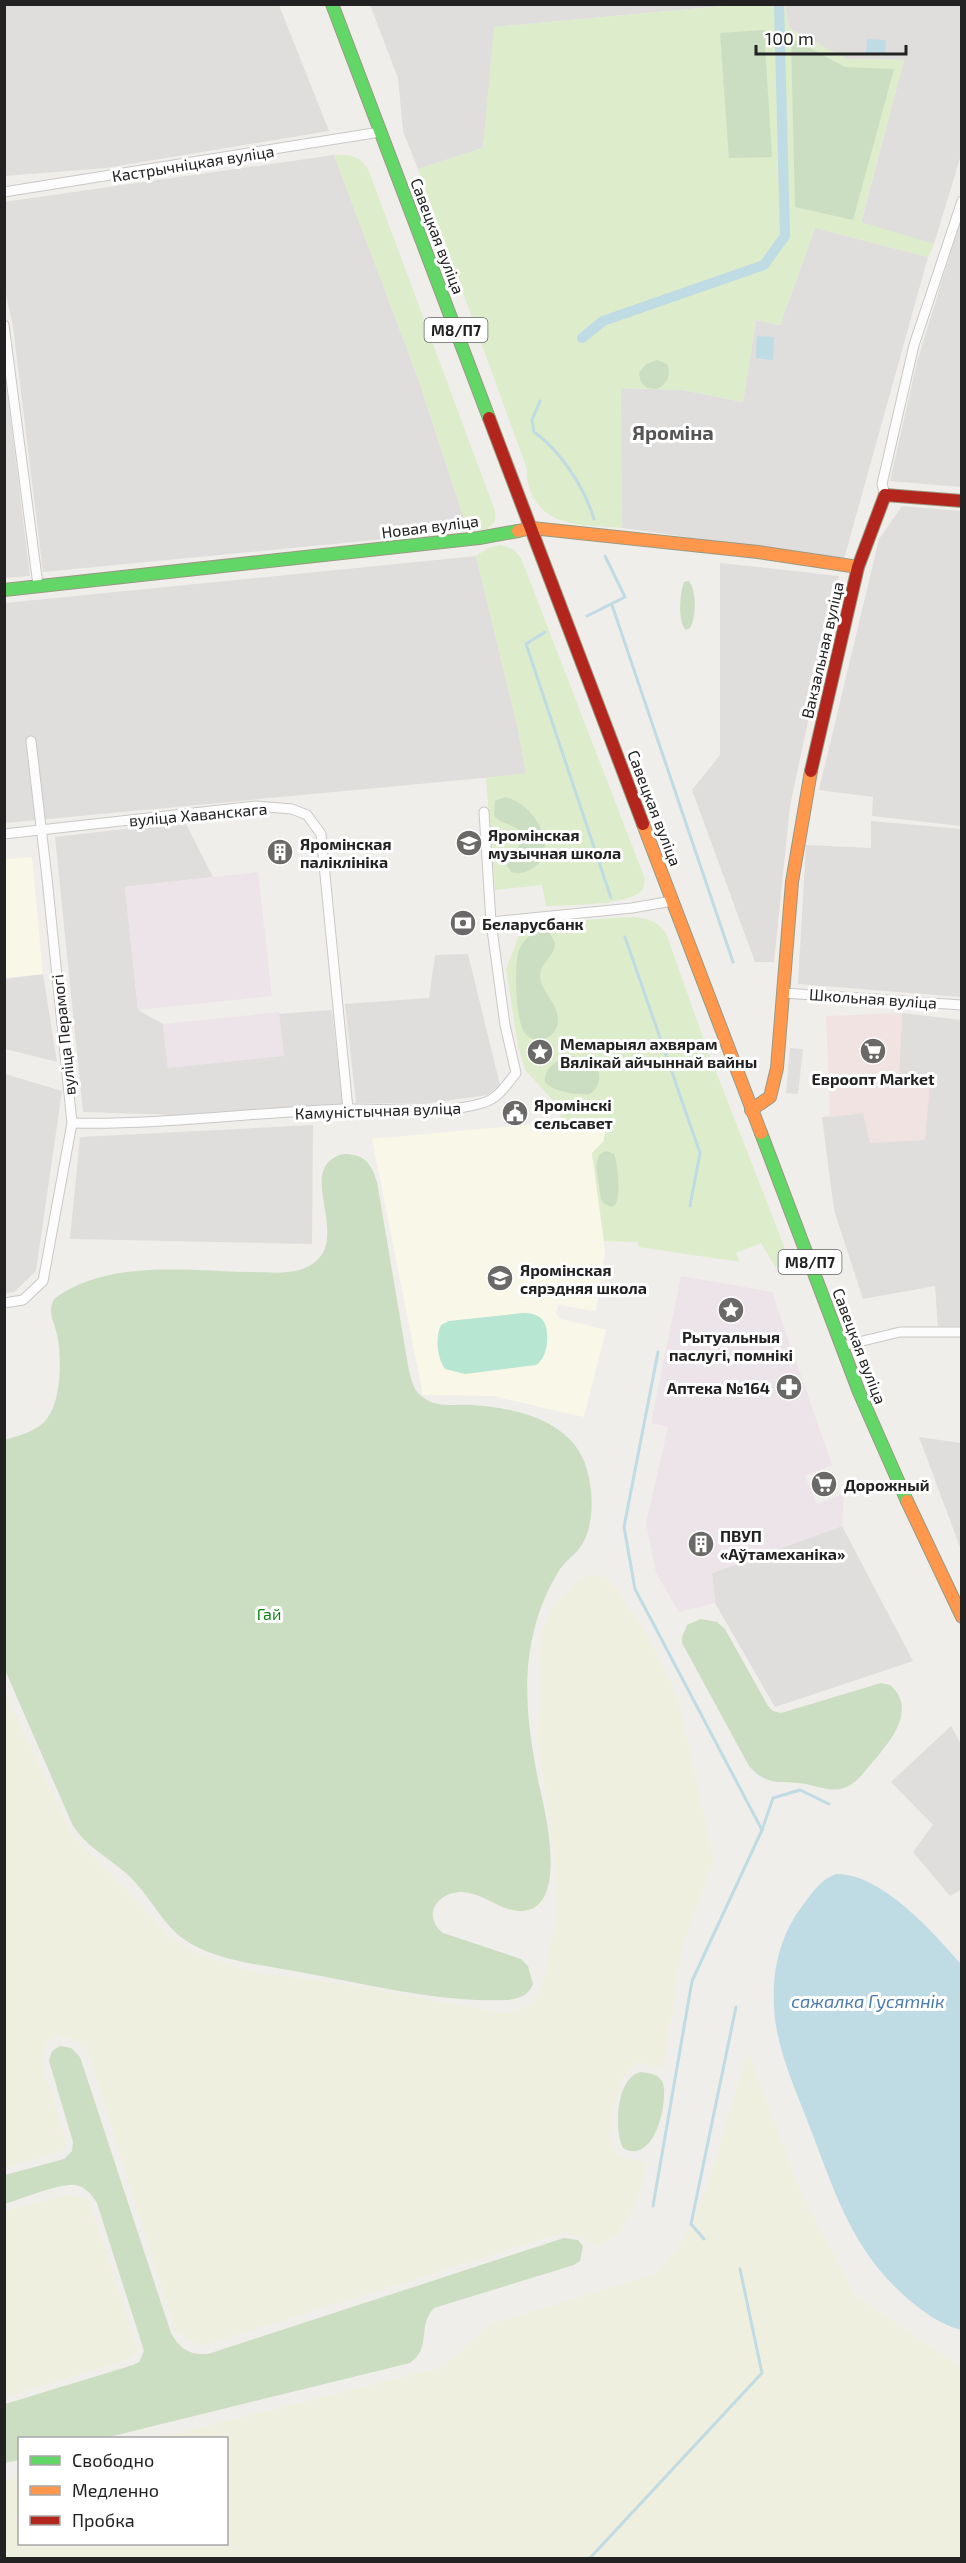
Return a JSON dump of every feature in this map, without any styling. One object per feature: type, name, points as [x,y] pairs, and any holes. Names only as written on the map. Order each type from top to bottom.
[{"type":"main road","name":"Савецкая вуліца","points":[[332,4],[842,1346],[882,1447],[962,1617]]},
{"type":"main road","points":[[885,495],[962,501]]},
{"type":"main road","name":"Вакзальная вуліца","points":[[752,1110],[770,1097],[777,1068],[792,882],[806,792],[858,567],[885,495]]},
{"type":"main road","name":"Новая вуліца","points":[[4,590],[478,538],[532,528],[758,552],[858,567]]},
{"type":"street","name":"Кастрычніцкая вуліца","points":[[4,192],[380,132]]},
{"type":"street","name":"Вакзальная вуліца","points":[[885,495],[882,484],[914,345],[962,201]]},
{"type":"street","points":[[4,325],[38,585]]},
{"type":"street","name":"вуліца Перамогі","points":[[4,1303],[23,1300],[43,1281],[72,1123],[31,741]]},
{"type":"street","name":"вуліца Хаванскага","points":[[4,834],[256,806],[292,809],[307,815],[321,834],[348,1109]]},
{"type":"street","name":"Камуністычная вуліца","points":[[72,1123],[123,1124],[348,1109],[451,1110],[485,1102],[502,1092],[516,1073],[506,1025],[491,922],[484,812]]},
{"type":"street","points":[[491,922],[632,908],[672,901]]},
{"type":"street","name":"Школьная вуліца","points":[[784,993],[962,1005]]},
{"type":"street","points":[[842,1346],[900,1332],[962,1332]]},
{"type":"shaded area","points":[[5,4],[279,5],[329,131],[106,168],[5,176]]},
{"type":"shaded area","points":[[370,5],[734,5],[495,27],[483,148],[418,169],[403,131],[398,78]]},
{"type":"shaded area","points":[[785,5],[961,5],[961,155],[934,244],[861,223],[904,60],[846,59],[789,28]]},
{"type":"shaded area","points":[[334,155],[419,381],[468,531],[43,572],[13,327],[5,290],[4,202]]},
{"type":"shaded area","points":[[961,219],[961,487],[890,481],[917,362]]},
{"type":"shaded area","points":[[815,228],[928,257],[844,559],[622,528],[620,388],[683,390],[743,402],[756,320],[780,325]]},
{"type":"shaded area","points":[[5,374],[30,576],[4,578]]},
{"type":"shaded area","points":[[902,506],[961,511],[961,826],[872,816],[873,797],[819,790],[879,539]]},
{"type":"shaded area","points":[[476,556],[518,729],[526,774],[5,823],[5,603]]},
{"type":"shaded area","points":[[720,563],[839,576],[790,806],[774,962],[755,962],[692,790],[720,755]]},
{"type":"shaded area","points":[[871,821],[961,829],[961,997],[798,984],[806,845],[871,848]]},
{"type":"shaded area","points":[[185,822],[213,877],[125,887],[138,1010],[163,1024],[168,1068],[277,1014],[332,1010],[343,1106],[176,1115],[83,1112],[55,837]]},
{"type":"shaded area","points":[[32,857],[43,974],[5,978],[5,859]]},
{"type":"shaded area","points":[[258,872],[272,996],[138,1010],[125,887]]},
{"type":"shaded area","points":[[468,954],[500,1085],[487,1095],[423,1104],[356,1103],[345,1004],[429,998],[435,955]]},
{"type":"shaded area","points":[[43,974],[57,1062],[5,1049],[5,979]]},
{"type":"shaded area","points":[[279,1012],[284,1056],[168,1068],[163,1024]]},
{"type":"shaded area","points":[[902,1013],[961,1020],[961,1328],[938,1329],[935,1286],[863,1299],[834,1210],[822,1117],[863,1113],[899,1075]]},
{"type":"shaded area","points":[[902,1013],[899,1075],[930,1084],[925,1140],[870,1143],[863,1113],[830,1117],[826,1016]]},
{"type":"shaded area","points":[[790,1048],[803,1049],[798,1094],[786,1093]]},
{"type":"shaded area","points":[[5,1074],[62,1091],[36,1271],[14,1292],[5,1293]]},
{"type":"shaded area","name":"Яромінская сярэдняя школа","points":[[599,1118],[606,1131],[603,1142],[592,1153],[605,1251],[596,1311],[558,1305],[556,1314],[561,1319],[606,1330],[584,1417],[493,1396],[423,1395],[372,1139]]},
{"type":"shaded area","points":[[313,1125],[312,1244],[70,1239],[80,1137]]},
{"type":"shaded area","points":[[681,1276],[772,1292],[832,1465],[805,1476],[817,1504],[844,1493],[842,1526],[712,1573],[715,1603],[679,1612],[656,1573],[646,1523],[668,1427],[651,1423]]},
{"type":"shaded area","points":[[919,1437],[961,1443],[961,1550]]},
{"type":"shaded area","points":[[842,1526],[913,1661],[775,1707],[715,1603],[712,1573]]},
{"type":"shaded area","points":[[951,1726],[961,1744],[962,1889],[950,1896],[913,1852],[933,1825],[891,1782]]},
{"type":"green space","points":[[734,5],[785,5],[789,28],[846,59],[904,60],[861,222],[934,244],[928,257],[815,228],[780,325],[756,320],[743,402],[683,390],[621,388],[622,528],[570,523],[547,513],[531,492],[527,469],[418,169],[483,148],[494,27]]},
{"type":"green space","points":[[764,30],[772,157],[729,158],[720,33]]},
{"type":"green space","points":[[791,38],[845,67],[894,69],[853,220],[795,207]]},
{"type":"green space","points":[[334,155],[346,155],[360,160],[370,174],[495,511],[495,521],[487,529],[468,531],[419,381]]},
{"type":"green space","points":[[657,360],[667,364],[668,379],[657,389],[647,388],[641,382],[639,373],[646,364]]},
{"type":"green space","points":[[501,545],[513,549],[521,558],[645,879],[643,889],[626,899],[613,902],[546,906],[542,885],[495,890],[486,778],[526,773],[518,729],[476,556],[490,547]]},
{"type":"green space","points":[[689,581],[693,591],[694,611],[692,624],[686,630],[680,614],[681,593],[684,582]]},
{"type":"green space","points":[[505,797],[514,800],[530,812],[544,838],[544,858],[533,868],[521,873],[511,872],[507,865],[520,844],[521,833],[494,815],[495,801]]},
{"type":"green space","points":[[626,917],[658,924],[666,933],[706,1046],[784,1246],[784,1259],[776,1268],[761,1243],[736,1253],[740,1262],[639,1247],[637,1242],[604,1241],[592,1153],[603,1142],[606,1130],[598,1118],[561,1121],[560,1108],[525,1070],[518,1046],[506,969],[521,930],[549,923]]},
{"type":"green space","points":[[542,929],[548,930],[555,943],[553,952],[543,966],[540,975],[543,987],[556,1009],[558,1021],[554,1032],[540,1040],[530,1037],[522,1027],[517,1005],[516,979],[517,957],[521,946],[528,937]]},
{"type":"green space","points":[[573,1056],[592,1061],[598,1069],[599,1082],[590,1094],[560,1090],[545,1082],[547,1072],[553,1064]]},
{"type":"green space","points":[[606,1151],[614,1154],[618,1172],[617,1201],[611,1207],[603,1203],[601,1199],[596,1166],[599,1155]]},
{"type":"green space","name":"Гай","points":[[344,1154],[351,1154],[366,1161],[373,1170],[377,1182],[409,1371],[418,1393],[435,1403],[505,1409],[537,1418],[565,1435],[576,1447],[584,1461],[590,1482],[591,1518],[585,1540],[560,1569],[544,1599],[530,1650],[528,1708],[551,1859],[550,1879],[544,1896],[534,1908],[518,1911],[470,1893],[453,1893],[440,1900],[433,1912],[433,1919],[443,1933],[521,1959],[528,1966],[533,1984],[531,1988],[526,1994],[508,2000],[457,1999],[406,1992],[238,1961],[211,1953],[187,1942],[162,1917],[133,1880],[86,1842],[73,1826],[5,1670],[5,1440],[39,1426],[54,1405],[60,1368],[59,1344],[51,1313],[54,1299],[75,1286],[123,1273],[175,1270],[278,1273],[305,1268],[320,1257],[327,1242],[322,1174],[329,1162]]},
{"type":"green space","points":[[523,1313],[542,1319],[546,1327],[545,1351],[536,1365],[465,1374],[445,1369],[438,1347],[441,1325],[449,1321]]},
{"type":"green space","points":[[591,1574],[609,1579],[647,1634],[678,1698],[714,1860],[682,1949],[663,2068],[637,2062],[622,2079],[614,2109],[609,2137],[619,2156],[647,2163],[636,2202],[620,2233],[598,2246],[565,2232],[201,2346],[175,2331],[87,2049],[75,2040],[56,2035],[47,2042],[43,2058],[46,2078],[67,2143],[60,2151],[5,2168],[5,1693],[73,1837],[169,1936],[196,1954],[259,1973],[350,1985],[506,2014],[532,2004],[542,1987],[555,1921],[555,1859],[538,1743],[541,1632],[553,1605],[580,1580]]},
{"type":"green space","points":[[701,1619],[717,1622],[725,1629],[773,1711],[781,1713],[881,1683],[890,1685],[902,1705],[898,1726],[892,1737],[859,1778],[844,1788],[827,1789],[771,1781],[761,1776],[749,1766],[682,1643],[687,1625]]},
{"type":"green space","points":[[60,2046],[71,2048],[80,2057],[171,2333],[182,2347],[190,2352],[208,2354],[564,2238],[578,2240],[583,2246],[580,2261],[574,2265],[434,2308],[426,2322],[421,2350],[410,2363],[109,2437],[18,2437],[18,2460],[5,2463],[5,2404],[133,2365],[139,2362],[144,2351],[97,2203],[90,2194],[82,2187],[69,2185],[5,2204],[5,2175],[64,2159],[72,2151],[73,2142],[49,2061],[52,2051]]},
{"type":"green space","points":[[748,2051],[801,2193],[856,2296],[961,2367],[961,2558],[5,2558],[5,2481],[18,2476],[18,2545],[228,2545],[228,2437],[163,2437],[443,2367],[491,2324],[655,2274],[679,2248],[706,2189]]},
{"type":"green space","points":[[641,2072],[653,2074],[662,2081],[664,2100],[658,2127],[652,2139],[644,2148],[634,2151],[623,2148],[620,2139],[619,2105],[626,2083]]},
{"type":"green space","points":[[68,2194],[89,2200],[138,2351],[129,2359],[5,2397],[5,2211]]},
{"type":"water","points":[[867,39],[886,40],[885,55],[866,55]]},
{"type":"water","points":[[757,336],[774,337],[773,360],[756,358]]},
{"type":"water","name":"сажалка Гусятнік","points":[[836,1874],[853,1876],[871,1883],[888,1894],[921,1921],[961,1964],[961,2330],[932,2317],[907,2298],[872,2260],[858,2239],[837,2196],[782,2053],[774,2007],[774,1980],[779,1953],[795,1916],[821,1883]]},
{"type":"waterway","points":[[582,338],[603,321],[764,265],[785,236],[779,4]]},
{"type":"waterway","points":[[540,401],[532,420],[534,432],[562,459],[578,482],[594,519]]},
{"type":"waterway","points":[[587,616],[625,597],[605,556]]},
{"type":"waterway","points":[[612,605],[733,962]]},
{"type":"waterway","points":[[545,632],[526,644],[611,898]]},
{"type":"waterway","points":[[625,937],[700,1153],[690,1206]]},
{"type":"waterway","points":[[658,1352],[624,1527],[635,1589],[762,1830]]},
{"type":"waterway","points":[[653,2206],[692,1981],[762,1830],[773,1798],[800,1790],[829,1804]]},
{"type":"waterway","points":[[704,2239],[691,2224],[736,2007]]},
{"type":"waterway","points":[[590,2558],[762,2373],[740,2269]]},
{"type":"traffic: fast","points":[[332,4],[489,418]]},
{"type":"traffic: fast","points":[[4,590],[479,538],[518,531]]},
{"type":"traffic: fast","points":[[761,1133],[859,1392],[907,1501]]},
{"type":"traffic: slow","points":[[518,531],[532,528],[758,552],[858,567]]},
{"type":"traffic: slow","points":[[751,1110],[770,1097],[777,1068],[792,882],[811,771]]},
{"type":"traffic: slow","points":[[643,824],[761,1133]]},
{"type":"traffic: slow","points":[[907,1501],[962,1617]]},
{"type":"traffic: jam","points":[[489,418],[643,824]]},
{"type":"traffic: jam","points":[[811,771],[858,567],[885,495],[962,501]]},
{"type":"place","name":"Яромінская музычная школа","points":[[469,843]]},
{"type":"place","name":"Яромінская паліклініка","points":[[280,852]]},
{"type":"place","name":"Беларусбанк","points":[[463,923]]},
{"type":"place","name":"Евроопт Market","points":[[873,1051]]},
{"type":"place","name":"Мемарыял ахвярам Вялікай айчыннай вайны","points":[[540,1052]]},
{"type":"place","name":"Яромінскі сельсавет","points":[[515,1113]]},
{"type":"place","name":"Яромінская сярэдняя школа","points":[[500,1278]]},
{"type":"place","name":"Рытуальныя паслугі, помнікі","points":[[731,1310]]},
{"type":"place","name":"Аптека №164","points":[[789,1387]]},
{"type":"place","name":"Дорожный","points":[[824,1484]]},
{"type":"place","name":"ПВУП «Аўтамеханіка»","points":[[701,1544]]},
{"type":"district","name":"Яроміна","points":[[673,432]]}]
